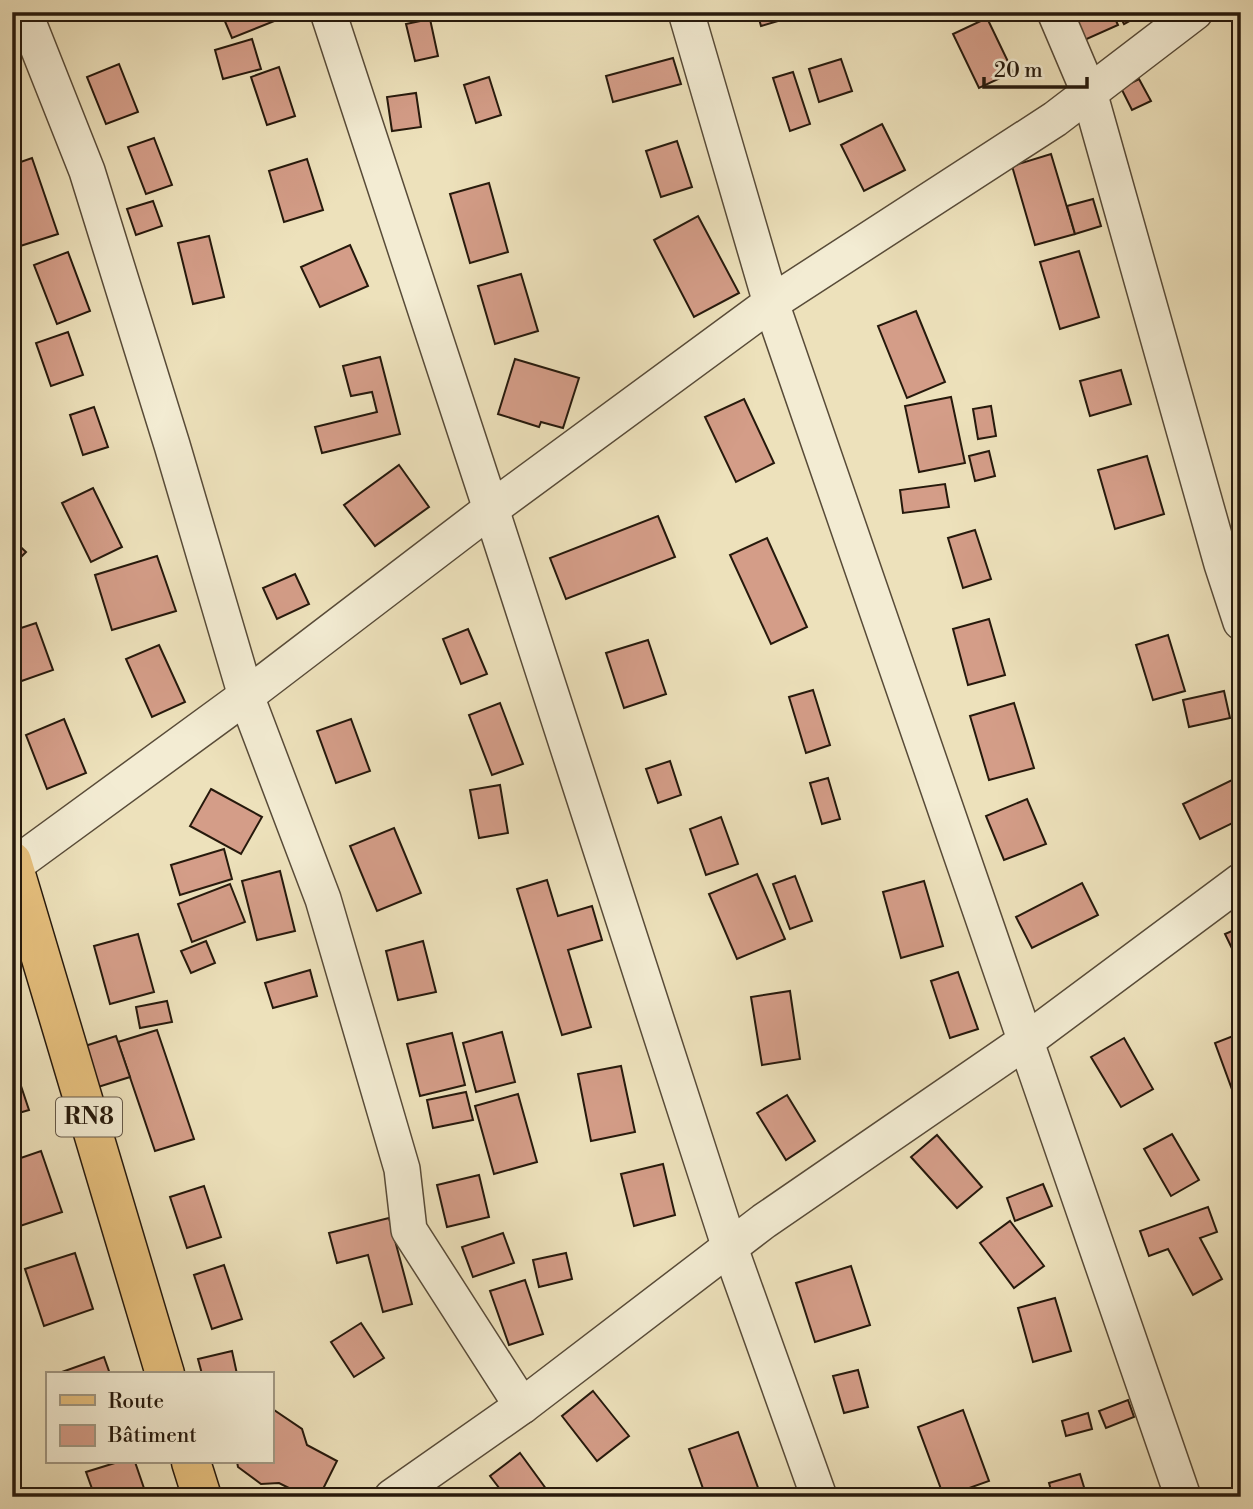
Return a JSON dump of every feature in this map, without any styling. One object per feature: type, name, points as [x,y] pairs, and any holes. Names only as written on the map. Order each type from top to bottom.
[{"type":"main road","name":"RN8","points":[[13,865],[164,1372]]},
{"type":"main road","points":[[192,1464],[202,1497]]},
{"type":"street","points":[[24,12],[87,172],[246,695],[323,899],[402,1169],[409,1230],[522,1406]]},
{"type":"street","points":[[328,12],[730,1248],[819,1497]]},
{"type":"street","points":[[686,12],[771,303],[1183,1497]]},
{"type":"street","points":[[1055,12],[1089,92],[1222,564],[1241,622]]},
{"type":"street","points":[[13,865],[246,695],[491,509],[771,303],[1055,119],[1195,12]]},
{"type":"street","points":[[391,1497],[522,1406],[764,1221],[1026,1041],[1241,881]]},
{"type":"building","points":[[221,12],[274,12],[277,20],[232,38]]},
{"type":"building","points":[[757,12],[786,12],[788,18],[761,26]]},
{"type":"building","points":[[1066,12],[1112,12],[1118,25],[1080,42]]},
{"type":"building","points":[[1118,12],[1141,12],[1142,14],[1124,24]]},
{"type":"building","points":[[987,18],[1013,72],[979,88],[953,34]]},
{"type":"building","points":[[430,19],[438,56],[415,61],[406,24]]},
{"type":"building","points":[[252,39],[261,69],[223,79],[215,50]]},
{"type":"building","points":[[673,58],[681,84],[613,102],[606,76]]},
{"type":"building","points":[[841,59],[852,91],[819,102],[809,69]]},
{"type":"building","points":[[119,64],[138,112],[106,124],[87,77]]},
{"type":"building","points":[[279,67],[295,116],[267,125],[251,77]]},
{"type":"building","points":[[793,72],[810,124],[790,131],[773,78]]},
{"type":"building","points":[[489,77],[501,115],[476,123],[464,85]]},
{"type":"building","points":[[1139,79],[1151,101],[1132,110],[1121,88]]},
{"type":"building","points":[[416,93],[421,127],[392,131],[387,97]]},
{"type":"building","points":[[882,124],[905,170],[864,191],[841,145]]},
{"type":"building","points":[[154,138],[172,185],[146,194],[128,147]]},
{"type":"building","points":[[677,141],[692,187],[661,197],[646,151]]},
{"type":"building","points":[[1051,154],[1075,234],[1035,245],[1012,166]]},
{"type":"building","points":[[32,158],[58,234],[14,248],[12,165]]},
{"type":"building","points":[[307,159],[323,210],[284,222],[269,171]]},
{"type":"building","points":[[489,183],[508,252],[470,263],[450,194]]},
{"type":"building","points":[[1093,199],[1101,226],[1075,234],[1067,206]]},
{"type":"building","points":[[153,201],[162,226],[136,235],[127,209]]},
{"type":"building","points":[[698,216],[739,293],[694,317],[654,240]]},
{"type":"building","points":[[209,236],[224,297],[193,304],[178,243]]},
{"type":"building","points":[[350,245],[368,286],[320,307],[301,267]]},
{"type":"building","points":[[1079,251],[1099,317],[1060,329],[1040,262]]},
{"type":"building","points":[[68,252],[90,311],[57,324],[34,265]]},
{"type":"building","points":[[521,274],[538,331],[495,344],[478,286]]},
{"type":"building","points":[[916,311],[945,382],[907,398],[878,326]]},
{"type":"building","points":[[68,332],[83,375],[51,386],[36,343]]},
{"type":"building","points":[[380,357],[400,434],[322,453],[315,427],[377,412],[372,392],[351,396],[343,366]]},
{"type":"building","points":[[515,359],[579,378],[563,428],[541,422],[539,427],[498,414]]},
{"type":"building","points":[[1121,370],[1131,404],[1090,416],[1080,381]]},
{"type":"building","points":[[951,397],[965,463],[919,472],[905,406]]},
{"type":"building","points":[[744,399],[774,463],[736,482],[705,417]]},
{"type":"building","points":[[991,406],[996,436],[978,439],[973,409]]},
{"type":"building","points":[[94,407],[108,447],[83,455],[70,415]]},
{"type":"building","points":[[989,451],[995,476],[975,481],[969,456]]},
{"type":"building","points":[[1147,456],[1164,514],[1115,529],[1098,470]]},
{"type":"building","points":[[399,465],[429,507],[375,546],[344,505]]},
{"type":"building","points":[[945,484],[949,507],[903,513],[900,490]]},
{"type":"building","points":[[93,488],[122,547],[91,562],[62,503]]},
{"type":"building","points":[[658,516],[675,557],[566,599],[550,558]]},
{"type":"building","points":[[975,530],[991,579],[963,588],[948,538]]},
{"type":"building","points":[[767,538],[807,627],[771,644],[730,555]]},
{"type":"building","points":[[12,539],[26,552],[12,566]]},
{"type":"building","points":[[157,556],[176,611],[112,630],[95,575]]},
{"type":"building","points":[[295,574],[309,604],[277,619],[263,588]]},
{"type":"building","points":[[989,619],[1005,675],[968,685],[953,629]]},
{"type":"building","points":[[36,623],[53,670],[13,684],[12,631]]},
{"type":"building","points":[[468,629],[487,674],[461,684],[443,639]]},
{"type":"building","points":[[1168,635],[1185,691],[1153,700],[1136,645]]},
{"type":"building","points":[[648,640],[666,694],[624,708],[606,653]]},
{"type":"building","points":[[159,645],[185,702],[152,717],[126,659]]},
{"type":"building","points":[[813,690],[830,745],[806,753],[789,697]]},
{"type":"building","points":[[1224,691],[1230,718],[1189,727],[1183,700]]},
{"type":"building","points":[[500,703],[523,764],[492,775],[469,715]]},
{"type":"building","points":[[1014,703],[1034,768],[989,780],[970,716]]},
{"type":"building","points":[[64,719],[86,773],[47,789],[26,735]]},
{"type":"building","points":[[351,719],[370,771],[336,783],[317,731]]},
{"type":"building","points":[[670,761],[681,795],[658,803],[646,769]]},
{"type":"building","points":[[828,778],[840,819],[822,824],[810,783]]},
{"type":"building","points":[[1232,780],[1241,797],[1241,819],[1200,839],[1183,804]]},
{"type":"building","points":[[500,785],[508,833],[479,838],[470,790]]},
{"type":"building","points":[[211,789],[262,817],[241,854],[190,826]]},
{"type":"building","points":[[1027,799],[1046,844],[1004,860],[986,816]]},
{"type":"building","points":[[721,817],[738,864],[706,875],[690,829]]},
{"type":"building","points":[[394,828],[421,893],[377,911],[350,846]]},
{"type":"building","points":[[224,849],[232,879],[180,895],[171,865]]},
{"type":"building","points":[[280,871],[295,931],[257,940],[242,881]]},
{"type":"building","points":[[757,874],[785,939],[737,959],[709,894]]},
{"type":"building","points":[[795,876],[812,921],[790,929],[773,884]]},
{"type":"building","points":[[547,880],[558,916],[592,906],[602,940],[568,950],[591,1027],[562,1035],[517,889]]},
{"type":"building","points":[[924,881],[943,946],[901,958],[883,892]]},
{"type":"building","points":[[1082,883],[1098,915],[1032,948],[1016,917]]},
{"type":"building","points":[[230,884],[245,922],[192,942],[178,904]]},
{"type":"building","points":[[1241,927],[1241,967],[1225,934]]},
{"type":"building","points":[[138,934],[154,992],[110,1004],[94,946]]},
{"type":"building","points":[[206,941],[215,963],[191,973],[181,951]]},
{"type":"building","points":[[423,941],[436,992],[398,1000],[386,951]]},
{"type":"building","points":[[310,970],[317,996],[273,1008],[265,983]]},
{"type":"building","points":[[958,972],[978,1029],[950,1038],[931,981]]},
{"type":"building","points":[[790,991],[800,1059],[762,1065],[751,997]]},
{"type":"building","points":[[167,1001],[172,1022],[140,1028],[136,1007]]},
{"type":"building","points":[[157,1030],[194,1139],[155,1151],[118,1042]]},
{"type":"building","points":[[502,1032],[515,1082],[476,1092],[463,1043]]},
{"type":"building","points":[[452,1033],[465,1085],[420,1096],[407,1044]]},
{"type":"building","points":[[1241,1033],[1241,1102],[1237,1103],[1215,1043]]},
{"type":"building","points":[[116,1036],[130,1077],[98,1087],[85,1046]]},
{"type":"building","points":[[1124,1038],[1153,1089],[1121,1107],[1091,1057]]},
{"type":"building","points":[[12,1059],[29,1110],[12,1115]]},
{"type":"building","points":[[621,1066],[635,1132],[591,1141],[578,1074]]},
{"type":"building","points":[[466,1092],[473,1120],[433,1128],[427,1100]]},
{"type":"building","points":[[518,1094],[537,1162],[494,1174],[475,1106]]},
{"type":"building","points":[[787,1095],[815,1141],[786,1160],[757,1113]]},
{"type":"building","points":[[1241,1113],[1241,1139],[1234,1115]]},
{"type":"building","points":[[1172,1134],[1199,1180],[1171,1196],[1144,1149]]},
{"type":"building","points":[[937,1135],[982,1187],[957,1208],[911,1157]]},
{"type":"building","points":[[41,1151],[62,1212],[17,1227],[12,1214],[12,1161]]},
{"type":"building","points":[[663,1164],[675,1215],[634,1226],[621,1174]]},
{"type":"building","points":[[479,1175],[489,1217],[447,1227],[437,1185]]},
{"type":"building","points":[[1043,1184],[1052,1206],[1015,1221],[1007,1198]]},
{"type":"building","points":[[204,1186],[221,1237],[187,1248],[170,1197]]},
{"type":"building","points":[[1208,1207],[1217,1232],[1200,1238],[1222,1279],[1193,1295],[1168,1249],[1149,1256],[1140,1231]]},
{"type":"building","points":[[389,1218],[412,1304],[383,1312],[368,1255],[337,1263],[329,1233]]},
{"type":"building","points":[[1010,1221],[1044,1266],[1014,1288],[980,1243]]},
{"type":"building","points":[[503,1233],[514,1263],[473,1277],[462,1247]]},
{"type":"building","points":[[75,1253],[93,1309],[44,1326],[25,1269]]},
{"type":"building","points":[[566,1253],[572,1279],[539,1287],[533,1260]]},
{"type":"building","points":[[224,1265],[242,1319],[212,1329],[194,1275]]},
{"type":"building","points":[[851,1266],[870,1325],[815,1342],[796,1283]]},
{"type":"building","points":[[525,1280],[543,1334],[509,1345],[490,1291]]},
{"type":"building","points":[[1055,1298],[1071,1351],[1033,1362],[1018,1308]]},
{"type":"building","points":[[361,1323],[384,1358],[354,1377],[331,1342]]},
{"type":"building","points":[[232,1351],[237,1372],[201,1372],[198,1359]]},
{"type":"building","points":[[104,1357],[109,1372],[62,1372]]},
{"type":"building","points":[[858,1370],[868,1407],[844,1413],[833,1376]]},
{"type":"building","points":[[593,1391],[629,1436],[597,1461],[562,1416]]},
{"type":"building","points":[[1128,1400],[1134,1417],[1106,1428],[1099,1411]]},
{"type":"building","points":[[273,1410],[302,1429],[307,1445],[337,1461],[319,1497],[307,1497],[279,1483],[261,1484],[237,1464],[273,1464]]},
{"type":"building","points":[[963,1410],[989,1481],[944,1497],[918,1427]]},
{"type":"building","points":[[1241,1411],[1241,1445],[1233,1413]]},
{"type":"building","points":[[1088,1413],[1092,1429],[1066,1436],[1062,1421]]},
{"type":"building","points":[[738,1432],[761,1496],[706,1497],[689,1449]]},
{"type":"building","points":[[520,1453],[552,1497],[506,1497],[490,1476]]},
{"type":"building","points":[[112,1464],[136,1464],[147,1497],[95,1497],[86,1472]]},
{"type":"building","points":[[1080,1474],[1087,1497],[1053,1497],[1049,1483]]}]
